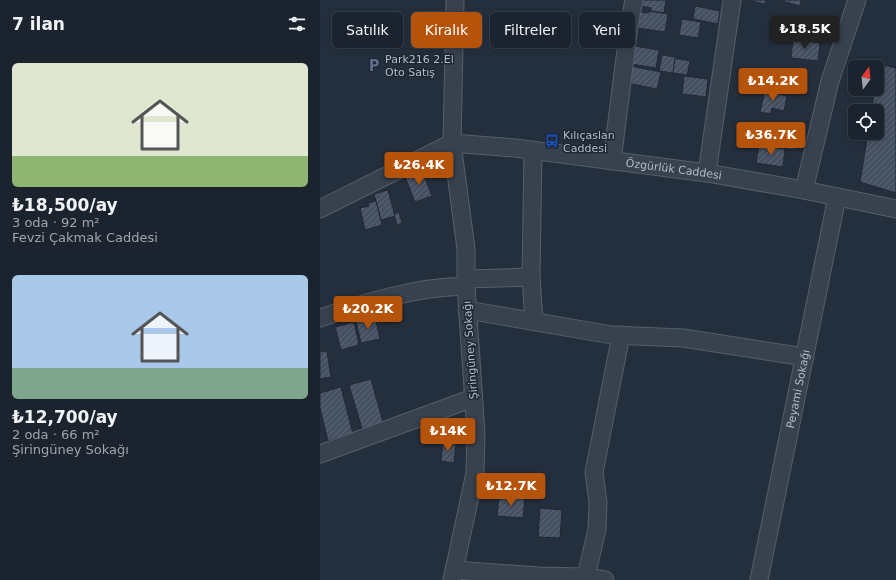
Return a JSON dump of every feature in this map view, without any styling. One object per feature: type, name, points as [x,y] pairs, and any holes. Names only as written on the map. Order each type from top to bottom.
[{"type":"street","points":[[320,209],[452,143],[455,0]]},
{"type":"street","points":[[612,161],[629,26],[634,0]]},
{"type":"street","points":[[707,173],[732,0]]},
{"type":"street","points":[[804,190],[830,81],[857,0]]},
{"type":"street","name":"Özgürlük Caddesi","points":[[452,143],[533,150],[707,173],[804,190],[896,210]]},
{"type":"street","name":"Şiringüney Sokağı","points":[[452,143],[466,249],[467,310],[476,433],[475,473],[453,575]]},
{"type":"street","points":[[533,150],[531,277],[534,321]]},
{"type":"street","name":"Peyami Sokağı","points":[[758,580],[837,197]]},
{"type":"street","points":[[320,318],[398,295],[444,286],[466,282],[531,277]]},
{"type":"street","points":[[467,310],[612,335],[683,338],[804,357]]},
{"type":"street","points":[[586,577],[597,530],[598,503],[594,472],[621,335]]},
{"type":"street","points":[[320,454],[473,398]]},
{"type":"street","points":[[453,575],[586,577],[605,580]]},
{"type":"building","points":[[642,0],[666,0],[664,13],[651,11],[651,8],[641,6]]},
{"type":"building","points":[[746,0],[766,0],[765,4]]},
{"type":"building","points":[[782,0],[801,0],[800,6]]},
{"type":"building","points":[[695,6],[720,11],[718,24],[693,19]]},
{"type":"building","points":[[649,11],[668,14],[665,32],[637,28],[639,12],[649,13]]},
{"type":"building","points":[[682,19],[701,22],[698,38],[679,35]]},
{"type":"building","points":[[793,39],[820,43],[818,61],[791,58]]},
{"type":"building","points":[[635,46],[659,50],[656,68],[631,64]]},
{"type":"building","points":[[662,55],[676,57],[673,73],[659,71]]},
{"type":"building","points":[[675,58],[690,61],[687,75],[673,73]]},
{"type":"building","points":[[884,65],[896,68],[896,193],[860,182],[867,140],[884,140],[884,104],[872,104],[874,96],[884,96]]},
{"type":"building","points":[[630,66],[661,72],[657,89],[627,83]]},
{"type":"building","points":[[684,76],[708,79],[706,97],[682,94]]},
{"type":"building","points":[[765,91],[787,96],[784,111],[772,108],[771,114],[760,112]]},
{"type":"building","points":[[761,128],[797,134],[795,150],[759,145]]},
{"type":"building","points":[[759,145],[785,149],[783,167],[756,163]]},
{"type":"building","points":[[422,170],[432,196],[415,202],[405,177]]},
{"type":"building","points":[[388,190],[395,216],[381,220],[374,194]]},
{"type":"building","points":[[376,201],[382,225],[365,230],[360,208],[369,206],[368,203]]},
{"type":"building","points":[[399,212],[402,223],[397,225],[394,214]]},
{"type":"building","points":[[375,317],[380,339],[361,343],[356,321]]},
{"type":"building","points":[[354,322],[359,345],[341,350],[335,327]]},
{"type":"building","points":[[327,351],[331,377],[320,379],[320,352]]},
{"type":"building","points":[[371,379],[384,426],[363,432],[349,385]]},
{"type":"building","points":[[341,387],[353,434],[328,441],[320,408],[320,393]]},
{"type":"building","points":[[443,441],[456,443],[454,463],[441,461]]},
{"type":"building","points":[[499,496],[525,498],[523,518],[497,516]]},
{"type":"building","points":[[540,508],[562,510],[560,538],[538,537]]},
{"type":"place","name":"Park216 2.El Oto Satış","points":[[374,65]]},
{"type":"place","name":"Kılıçaslan Caddesi","points":[[552,141]]}]
